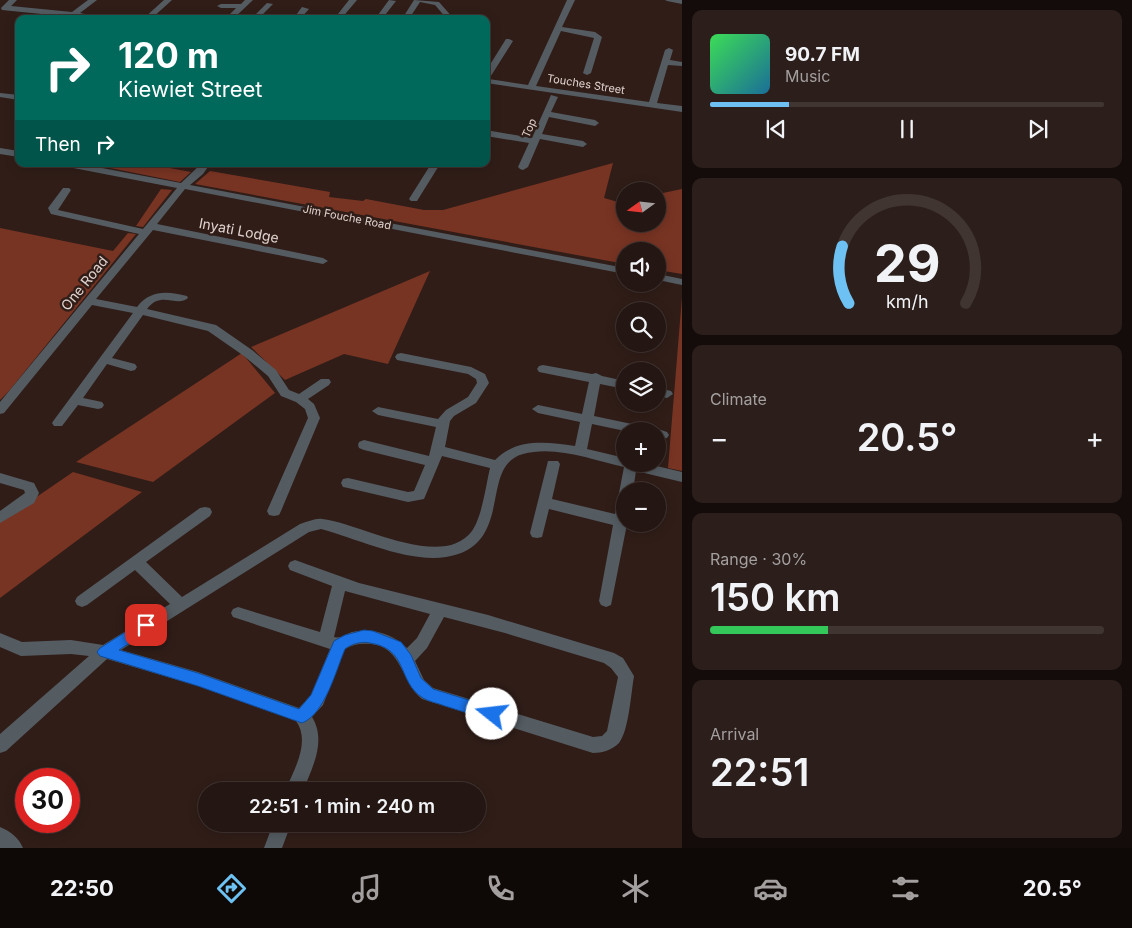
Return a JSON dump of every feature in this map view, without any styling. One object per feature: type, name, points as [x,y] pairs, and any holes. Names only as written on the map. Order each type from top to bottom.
[{"type":"street","points":[[13,0],[5,8],[80,15]]},
{"type":"street","points":[[74,14],[93,0]]},
{"type":"street","points":[[151,15],[168,0]]},
{"type":"street","points":[[221,6],[238,4],[248,0]]},
{"type":"street","points":[[340,15],[353,0]]},
{"type":"street","points":[[411,15],[418,0],[437,3],[448,15]]},
{"type":"street","points":[[531,88],[571,0]]},
{"type":"street","points":[[669,0],[680,1]]},
{"type":"street","points":[[381,15],[392,1]]},
{"type":"street","points":[[231,15],[238,4]]},
{"type":"street","points":[[258,15],[270,4]]},
{"type":"street","points":[[299,15],[305,8]]},
{"type":"street","points":[[558,28],[592,34],[598,37],[588,73]]},
{"type":"street","points":[[490,72],[509,41]]},
{"type":"street","points":[[652,106],[669,50]]},
{"type":"street","points":[[666,62],[682,64]]},
{"type":"street","name":"Touches Street","points":[[490,80],[531,88],[682,109]]},
{"type":"street","points":[[0,95],[15,97]]},
{"type":"street","name":"Top","points":[[524,167],[554,97]]},
{"type":"street","points":[[547,114],[595,123]]},
{"type":"street","points":[[490,133],[583,144]]},
{"type":"street","points":[[0,151],[15,153]]},
{"type":"street","name":"Jim Fouche Road","points":[[84,167],[616,269]]},
{"type":"street","name":"One Road","points":[[4,406],[147,229],[183,186],[204,167]]},
{"type":"street","points":[[414,199],[433,167]]},
{"type":"street","name":"Inyati Lodge","points":[[66,190],[53,208],[54,212],[323,261]]},
{"type":"street","points":[[666,279],[682,282]]},
{"type":"street","points":[[58,423],[147,302],[160,295],[183,298]]},
{"type":"street","points":[[88,301],[184,320],[212,328],[238,344],[272,374],[285,393],[300,399],[310,407],[314,418],[274,511]]},
{"type":"street","points":[[348,483],[408,497],[422,492],[435,456],[441,424],[450,413],[472,400],[483,382],[482,377],[471,371],[401,358]]},
{"type":"street","points":[[104,360],[131,367]]},
{"type":"street","points":[[543,369],[616,383]]},
{"type":"street","points":[[580,452],[596,378]]},
{"type":"street","points":[[300,399],[325,382]]},
{"type":"street","points":[[75,400],[98,405]]},
{"type":"street","points":[[538,409],[616,425]]},
{"type":"street","points":[[378,411],[441,424]]},
{"type":"street","points":[[364,445],[497,465]]},
{"type":"street","points":[[0,745],[104,652],[293,534],[313,525],[331,526],[421,552],[435,553],[454,550],[471,541],[477,534],[497,465],[506,455],[526,447],[545,447],[580,452],[616,461]]},
{"type":"street","points":[[537,534],[553,464]]},
{"type":"street","points":[[662,472],[682,477]]},
{"type":"street","points":[[0,478],[29,487],[32,493],[29,499],[0,518]]},
{"type":"street","points":[[544,502],[616,520]]},
{"type":"street","points":[[82,601],[205,512]]},
{"type":"street","points":[[606,601],[618,532]]},
{"type":"street","points":[[136,562],[180,604]]},
{"type":"street","points":[[238,614],[332,643],[355,638],[373,637],[396,646],[406,660],[415,682],[428,694],[593,745],[603,745],[610,741],[615,734],[626,676],[618,663],[609,658],[558,642],[340,583],[295,566]]},
{"type":"street","points":[[302,716],[317,700],[332,643],[340,583]]},
{"type":"street","points":[[406,660],[422,643],[440,611]]},
{"type":"street","points":[[0,640],[21,649],[71,647],[104,652],[198,679],[302,716],[309,728],[310,748],[297,782]]},
{"type":"street","points":[[273,848],[279,832]]},
{"type":"street","points":[[0,836],[14,848]]},
{"type":"shaded area","points":[[613,163],[604,198],[616,201],[616,232],[666,232],[666,192],[682,189],[682,274],[666,271],[666,242],[616,242],[616,262],[195,184],[210,171],[330,192],[329,197],[363,201],[366,199],[424,210],[443,210]]},
{"type":"shaded area","points":[[105,167],[164,167],[191,172],[180,182]]},
{"type":"shaded area","points":[[161,189],[172,190],[143,227],[136,226]]},
{"type":"shaded area","points":[[0,228],[113,251],[128,233],[136,234],[0,400]]},
{"type":"shaded area","points":[[430,271],[388,364],[344,354],[285,380],[251,347]]},
{"type":"shaded area","points":[[682,297],[682,471],[668,468]]},
{"type":"shaded area","points":[[242,353],[275,393],[153,482],[76,462]]},
{"type":"shaded area","points":[[73,472],[142,492],[0,598],[0,522]]},
{"type":"route","points":[[146,625],[104,652],[198,679],[302,716],[317,700],[339,645],[355,638],[373,637],[396,646],[406,660],[410,673],[420,689],[428,694],[492,714]]}]
